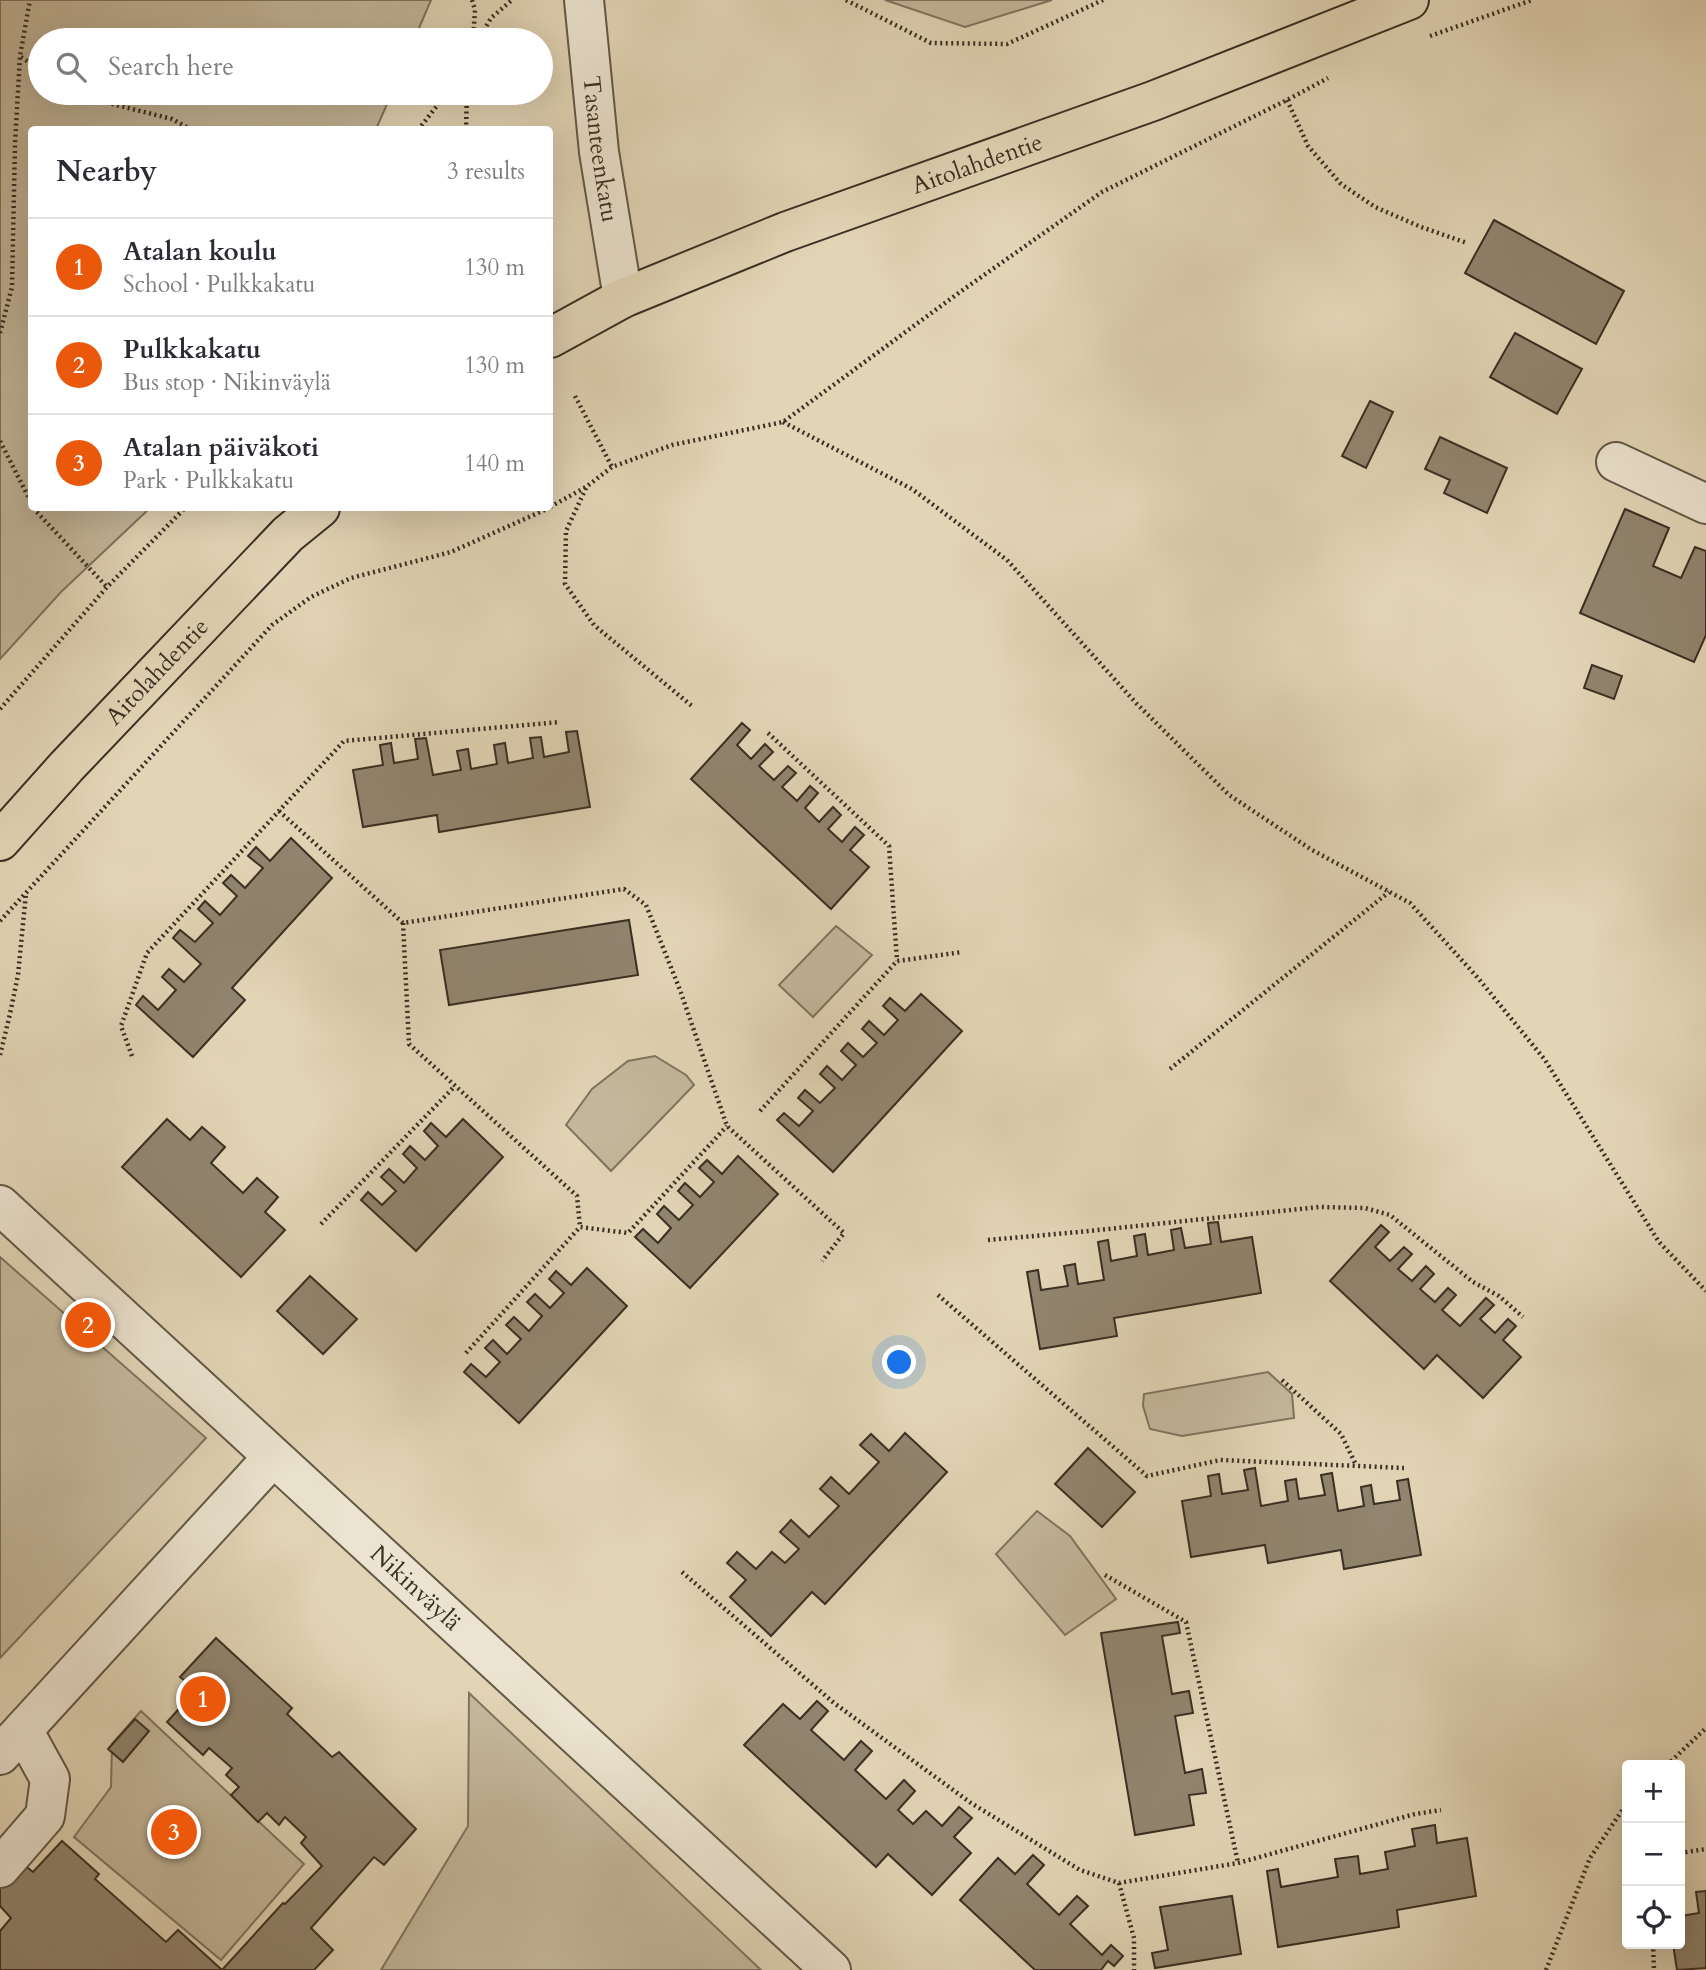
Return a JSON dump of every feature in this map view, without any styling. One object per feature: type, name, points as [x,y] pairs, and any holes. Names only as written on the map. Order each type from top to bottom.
[{"type":"main road","name":"Aitolahdentie","points":[[553,336],[623,298],[785,232],[1153,102],[1409,0]]},
{"type":"main road","name":"Aitolahdentie","points":[[0,841],[67,766],[288,534],[316,511]]},
{"type":"street","name":"Tasanteenkatu","points":[[584,0],[599,152],[623,298]]},
{"type":"street","points":[[1616,462],[1706,503]]},
{"type":"street","name":"Nikinväylä","points":[[0,1205],[831,1970]]},
{"type":"street","points":[[0,1868],[45,1816],[50,1779],[11,1742],[272,1457]]},
{"type":"path","points":[[0,333],[12,287],[20,56],[30,0]]},
{"type":"path","points":[[471,0],[475,10],[475,28]]},
{"type":"path","points":[[484,28],[512,0]]},
{"type":"path","points":[[846,0],[931,43],[1007,44],[1103,0]]},
{"type":"path","points":[[1427,37],[1532,0]]},
{"type":"path","points":[[20,56],[28,62]]},
{"type":"path","points":[[553,505],[586,487],[612,467],[672,445],[783,422],[1102,192],[1330,77]]},
{"type":"path","points":[[1287,100],[1308,146],[1341,184],[1375,207],[1420,227],[1467,243]]},
{"type":"path","points":[[116,105],[172,119],[185,126]]},
{"type":"path","points":[[421,126],[438,105]]},
{"type":"path","points":[[466,126],[467,105]]},
{"type":"path","points":[[575,396],[612,467]]},
{"type":"path","points":[[783,422],[912,489],[1007,560],[1136,703],[1229,794],[1312,850],[1409,903],[1478,978],[1545,1060],[1659,1242],[1706,1291]]},
{"type":"path","points":[[0,441],[28,498]]},
{"type":"path","points":[[586,487],[566,531],[565,584],[594,625],[692,706]]},
{"type":"path","points":[[37,511],[107,587]]},
{"type":"path","points":[[0,709],[107,587],[182,511]]},
{"type":"path","points":[[0,921],[272,625],[311,597],[351,578],[451,552],[540,511]]},
{"type":"path","points":[[132,1056],[121,1026],[147,953],[344,741],[561,722]]},
{"type":"path","points":[[768,733],[889,846],[897,961]]},
{"type":"path","points":[[279,811],[403,923],[409,1044],[577,1196],[580,1227],[466,1353]]},
{"type":"path","points":[[403,923],[624,889],[646,905],[680,990],[727,1126],[844,1233],[822,1261]]},
{"type":"path","points":[[1170,1069],[1389,891]]},
{"type":"path","points":[[0,1055],[18,975],[26,893]]},
{"type":"path","points":[[760,1111],[897,961],[962,952]]},
{"type":"path","points":[[321,1224],[456,1086]]},
{"type":"path","points":[[580,1227],[628,1233],[727,1126]]},
{"type":"path","points":[[988,1240],[1319,1207],[1365,1208],[1390,1216],[1473,1282],[1499,1296],[1523,1317]]},
{"type":"path","points":[[938,1295],[1147,1476],[1220,1460],[1405,1468]]},
{"type":"path","points":[[1282,1380],[1340,1434],[1356,1465]]},
{"type":"path","points":[[682,1573],[834,1703],[971,1802],[1080,1870],[1119,1883],[1238,1863],[1415,1814],[1441,1810]]},
{"type":"path","points":[[1105,1575],[1186,1622],[1238,1863]]},
{"type":"path","points":[[1672,1760],[1706,1728]]},
{"type":"path","points":[[1546,1970],[1590,1858],[1622,1810]]},
{"type":"path","points":[[1685,1852],[1706,1849]]},
{"type":"path","points":[[1119,1883],[1134,1938],[1135,1970]]},
{"type":"path","points":[[1653,1949],[1654,1970]]},
{"type":"shaded area","points":[[0,0],[431,0],[419,28],[28,28],[28,105],[387,105],[377,126],[28,126],[28,511],[147,511],[61,592],[0,659]]},
{"type":"shaded area","points":[[885,0],[1052,0],[965,27]]},
{"type":"shaded area","points":[[836,926],[872,955],[813,1017],[779,985]]},
{"type":"shaded area","points":[[655,1056],[686,1075],[694,1085],[611,1171],[566,1125],[592,1089],[628,1061]]},
{"type":"shaded area","points":[[0,1257],[206,1438],[0,1658]]},
{"type":"shaded area","points":[[1268,1372],[1292,1394],[1294,1418],[1182,1436],[1150,1429],[1143,1406],[1144,1394]]},
{"type":"shaded area","points":[[1037,1511],[1070,1536],[1116,1599],[1065,1635],[996,1554]]},
{"type":"shaded area","points":[[469,1693],[761,1970],[381,1970],[468,1826]]},
{"type":"shaded area","points":[[141,1711],[304,1864],[221,1960],[74,1837],[111,1787],[112,1744]]},
{"type":"building","points":[[1494,220],[1624,291],[1596,344],[1465,273]]},
{"type":"building","points":[[1515,333],[1582,369],[1557,414],[1490,377]]},
{"type":"building","points":[[1370,401],[1393,412],[1366,468],[1342,456]]},
{"type":"building","points":[[1440,437],[1507,468],[1487,513],[1444,493],[1450,480],[1425,469]]},
{"type":"building","points":[[1625,509],[1669,528],[1653,566],[1681,578],[1695,547],[1706,551],[1706,635],[1694,662],[1580,613]]},
{"type":"building","points":[[1592,665],[1622,676],[1614,699],[1584,688]]},
{"type":"building","points":[[742,723],[750,730],[737,745],[751,759],[765,744],[773,752],[759,766],[774,780],[788,766],[796,773],[782,787],[797,801],[810,786],[818,793],[805,808],[819,822],[833,807],[841,815],[828,829],[842,842],[855,827],[864,835],[850,850],[869,867],[831,909],[691,779]]},
{"type":"building","points":[[577,731],[590,807],[439,832],[437,815],[363,827],[353,770],[383,765],[380,745],[391,743],[394,763],[418,759],[415,739],[426,738],[433,775],[461,770],[457,751],[468,749],[471,769],[497,764],[494,745],[505,743],[508,763],[533,758],[530,738],[541,737],[544,757],[569,752],[566,732]]},
{"type":"building","points":[[291,838],[332,878],[232,988],[245,1000],[193,1057],[136,1005],[143,996],[158,1010],[176,990],[162,977],[169,969],[184,982],[201,964],[173,938],[180,930],[195,942],[213,923],[198,909],[205,901],[220,915],[237,896],[223,883],[231,875],[245,888],[263,868],[248,856],[256,847],[270,861]]},
{"type":"building","points":[[629,920],[638,975],[449,1005],[440,950]]},
{"type":"building","points":[[921,994],[962,1031],[833,1172],[777,1120],[784,1113],[799,1126],[813,1111],[798,1098],[805,1090],[820,1103],[835,1088],[820,1074],[827,1066],[842,1080],[856,1065],[841,1051],[848,1043],[863,1057],[877,1043],[862,1029],[869,1021],[884,1035],[898,1020],[883,1006],[890,998],[905,1011]]},
{"type":"building","points":[[167,1119],[190,1140],[202,1127],[225,1147],[211,1163],[243,1193],[257,1178],[278,1197],[265,1212],[285,1230],[241,1277],[122,1167]]},
{"type":"building","points":[[463,1119],[503,1157],[416,1251],[361,1200],[368,1192],[382,1205],[396,1191],[381,1177],[389,1169],[404,1183],[417,1168],[403,1154],[410,1146],[425,1160],[438,1146],[424,1131],[431,1123],[446,1137]]},
{"type":"building","points":[[738,1156],[778,1194],[690,1288],[635,1237],[643,1229],[658,1243],[671,1228],[657,1214],[664,1206],[679,1220],[693,1205],[678,1191],[685,1183],[700,1197],[714,1182],[699,1168],[707,1160],[722,1174]]},
{"type":"building","points":[[1218,1222],[1221,1242],[1252,1237],[1261,1293],[1114,1318],[1117,1336],[1040,1349],[1027,1272],[1038,1270],[1041,1290],[1068,1286],[1064,1266],[1075,1264],[1078,1284],[1104,1280],[1098,1242],[1108,1240],[1111,1261],[1137,1256],[1134,1236],[1145,1234],[1148,1255],[1174,1250],[1171,1230],[1181,1228],[1185,1248],[1211,1244],[1208,1223]]},
{"type":"building","points":[[1381,1225],[1389,1232],[1375,1247],[1390,1261],[1404,1247],[1412,1254],[1398,1269],[1412,1281],[1426,1266],[1434,1274],[1420,1289],[1435,1302],[1448,1288],[1456,1295],[1442,1310],[1460,1326],[1486,1298],[1494,1305],[1480,1319],[1495,1333],[1508,1319],[1516,1326],[1503,1340],[1521,1357],[1483,1398],[1437,1355],[1424,1369],[1330,1281]]},
{"type":"building","points":[[587,1268],[627,1306],[519,1423],[464,1372],[471,1364],[486,1377],[500,1362],[485,1348],[493,1340],[507,1354],[521,1339],[506,1325],[514,1317],[529,1331],[542,1316],[527,1302],[535,1294],[550,1308],[564,1293],[549,1279],[556,1271],[571,1285]]},
{"type":"building","points":[[310,1276],[357,1319],[323,1354],[277,1311]]},
{"type":"building","points":[[905,1433],[947,1472],[825,1604],[812,1592],[771,1636],[730,1597],[746,1580],[727,1563],[737,1552],[756,1569],[772,1552],[785,1563],[799,1549],[780,1532],[791,1520],[809,1537],[839,1506],[820,1489],[831,1477],[849,1494],[879,1462],[860,1445],[871,1434],[889,1451]]},
{"type":"building","points":[[1088,1448],[1135,1492],[1102,1527],[1055,1484]]},
{"type":"building","points":[[1255,1468],[1261,1506],[1288,1501],[1285,1481],[1296,1479],[1299,1499],[1325,1495],[1321,1475],[1332,1473],[1338,1511],[1364,1506],[1361,1487],[1371,1485],[1374,1504],[1400,1500],[1397,1481],[1408,1479],[1421,1555],[1344,1569],[1341,1550],[1268,1563],[1265,1545],[1191,1557],[1182,1501],[1211,1496],[1208,1476],[1219,1474],[1222,1494],[1248,1490],[1244,1470]]},
{"type":"building","points":[[1178,1622],[1180,1633],[1162,1636],[1172,1694],[1189,1691],[1193,1713],[1175,1716],[1185,1773],[1202,1769],[1206,1793],[1189,1795],[1194,1825],[1135,1835],[1101,1633]]},
{"type":"building","points":[[216,1638],[292,1708],[287,1714],[332,1757],[339,1752],[416,1829],[384,1865],[374,1857],[311,1928],[333,1950],[314,1970],[222,1970],[283,1903],[285,1904],[322,1866],[301,1843],[306,1837],[285,1817],[279,1825],[267,1813],[258,1822],[231,1795],[239,1787],[226,1775],[232,1768],[209,1748],[203,1755],[167,1722],[196,1690],[180,1677]]},
{"type":"building","points":[[817,1701],[828,1711],[811,1730],[844,1760],[861,1741],[872,1751],[855,1770],[886,1799],[904,1780],[915,1791],[898,1810],[913,1824],[926,1811],[942,1826],[959,1807],[972,1818],[954,1837],[971,1853],[932,1895],[888,1854],[876,1867],[744,1745],[783,1704],[800,1719]]},
{"type":"building","points":[[135,1719],[149,1731],[123,1762],[108,1749]]},
{"type":"building","points":[[1435,1825],[1437,1843],[1467,1838],[1476,1896],[1397,1910],[1399,1927],[1278,1947],[1267,1871],[1278,1869],[1281,1887],[1338,1877],[1335,1859],[1358,1856],[1360,1874],[1388,1869],[1385,1852],[1415,1846],[1412,1829]]},
{"type":"building","points":[[62,1841],[99,1874],[95,1879],[166,1942],[178,1930],[222,1970],[0,1970],[0,1931],[11,1918],[0,1906],[0,1888],[23,1864],[33,1872]]},
{"type":"building","points":[[1033,1855],[1044,1865],[1027,1884],[1059,1915],[1077,1896],[1088,1906],[1070,1924],[1102,1955],[1111,1945],[1123,1956],[1114,1966],[1108,1961],[1101,1970],[1035,1970],[960,1900],[998,1858],[1015,1874]]},
{"type":"building","points":[[1706,1891],[1706,1968],[1677,1970],[1674,1949],[1685,1949],[1685,1915],[1699,1913],[1696,1892]]},
{"type":"building","points":[[1232,1896],[1241,1954],[1155,1968],[1152,1953],[1168,1950],[1160,1907]]},
{"type":"place","name":"Pulkkakatu","points":[[88,1325]]},
{"type":"place","name":"Atalan koulu","points":[[203,1699]]},
{"type":"place","name":"Atalan päiväkoti","points":[[174,1832]]}]
